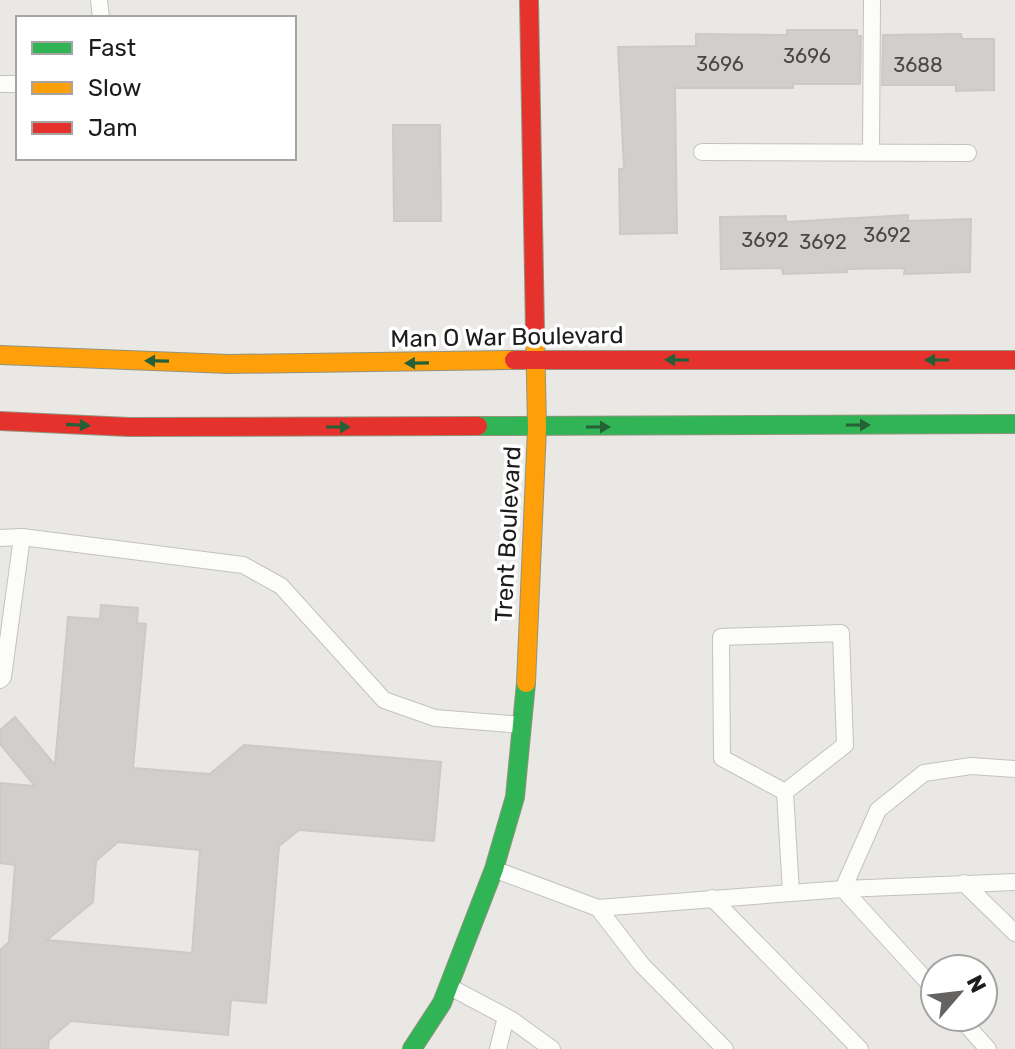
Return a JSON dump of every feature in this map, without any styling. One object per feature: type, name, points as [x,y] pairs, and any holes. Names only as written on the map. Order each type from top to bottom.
[{"type":"main road","name":"Trent Boulevard","points":[[412,1049],[442,1003],[494,869],[515,797],[526,693],[537,428],[529,0]]},
{"type":"main road","name":"Man O War Boulevard","points":[[0,355],[297,364],[609,359],[1015,360]]},
{"type":"main road","points":[[0,421],[129,427],[1015,424]]},
{"type":"lane","points":[[871,152],[872,0]]},
{"type":"lane","points":[[702,152],[968,153]]},
{"type":"lane","points":[[0,680],[3,677],[22,537]]},
{"type":"lane","points":[[0,538],[22,537],[243,565],[281,586],[384,700],[435,718],[522,725]]},
{"type":"lane","points":[[841,633],[845,745],[785,792],[722,758],[721,637],[841,633]]},
{"type":"lane","points":[[843,889],[878,810],[924,773],[971,766],[1015,769]]},
{"type":"lane","points":[[785,792],[791,892]]},
{"type":"lane","points":[[494,869],[598,908],[791,892],[1015,882]]},
{"type":"lane","points":[[964,883],[1015,933]]},
{"type":"lane","points":[[843,889],[919,972]]},
{"type":"lane","points":[[712,898],[860,1049]]},
{"type":"lane","points":[[598,908],[642,965],[725,1049]]},
{"type":"lane","points":[[448,987],[506,1017],[552,1049]]},
{"type":"lane","points":[[498,1049],[506,1017]]},
{"type":"lane","points":[[974,1033],[988,1049]]},
{"type":"building","points":[[787,30],[857,30],[857,36],[861,36],[860,84],[793,84],[793,88],[675,88],[677,233],[620,234],[619,169],[624,169],[618,47],[696,46],[696,34],[787,35]]},
{"type":"building","points":[[961,34],[962,39],[994,39],[994,90],[956,91],[956,85],[882,85],[883,35]]},
{"type":"building","points":[[393,125],[440,125],[441,221],[394,221]]},
{"type":"building","points":[[908,215],[908,221],[971,219],[970,272],[904,274],[905,268],[783,274],[782,268],[721,269],[720,217],[786,216],[786,222]]},
{"type":"building","points":[[101,605],[138,608],[137,623],[146,624],[133,768],[210,774],[244,745],[441,762],[434,841],[299,830],[279,846],[266,1003],[231,1000],[228,1035],[71,1021],[49,1040],[48,1049],[0,1049],[0,950],[9,942],[15,865],[0,863],[0,783],[35,786],[0,744],[0,730],[15,717],[55,765],[68,617],[100,619]],"holes":[[[118,842],[200,850],[192,953],[47,940],[93,902],[96,861]]]},
{"type":"traffic: fast","points":[[478,426],[1015,424]]},
{"type":"traffic: fast","points":[[412,1049],[442,1003],[494,869],[515,797],[526,683]]},
{"type":"traffic: slow","points":[[526,683],[537,428],[535,331]]},
{"type":"traffic: slow","points":[[0,355],[229,364],[514,360]]},
{"type":"traffic: jam","points":[[529,0],[535,331]]},
{"type":"traffic: jam","points":[[514,360],[1015,360]]},
{"type":"traffic: jam","points":[[0,421],[129,427],[478,426]]}]
